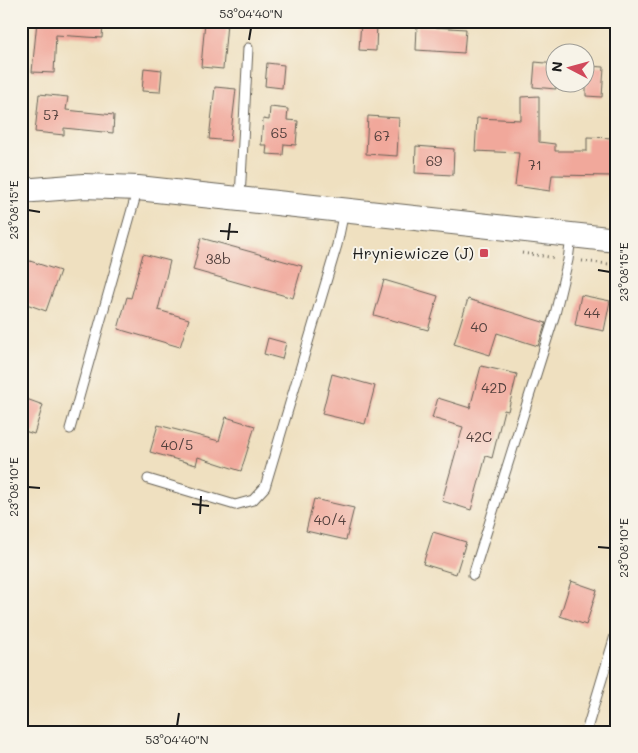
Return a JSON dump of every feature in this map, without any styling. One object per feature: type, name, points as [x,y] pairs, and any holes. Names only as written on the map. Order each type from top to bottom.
[{"type":"street","points":[[21,190],[84,186],[138,188],[617,240]]},
{"type":"lane","points":[[240,198],[248,48]]},
{"type":"lane","points":[[70,429],[138,188]]},
{"type":"lane","points":[[148,479],[235,505],[253,500],[265,488],[338,245],[344,210]]},
{"type":"lane","points":[[474,575],[555,314],[568,260],[571,235]]},
{"type":"lane","points":[[586,732],[617,629]]},
{"type":"building","points":[[37,21],[103,22],[102,38],[56,35],[54,73],[32,72]]},
{"type":"building","points":[[205,21],[227,23],[223,69],[201,67]]},
{"type":"building","points":[[361,21],[377,21],[376,51],[359,50]]},
{"type":"building","points":[[417,26],[466,29],[464,53],[416,50]]},
{"type":"building","points":[[535,62],[546,63],[546,88],[533,87]]},
{"type":"building","points":[[267,63],[284,65],[282,88],[265,86]]},
{"type":"building","points":[[596,67],[604,67],[602,97],[586,96],[586,92],[596,92]]},
{"type":"building","points":[[144,68],[162,70],[160,92],[142,91]]},
{"type":"building","points":[[215,87],[236,89],[230,141],[209,139]]},
{"type":"building","points":[[39,94],[68,97],[66,110],[114,115],[113,133],[64,128],[64,135],[35,132]]},
{"type":"building","points":[[539,96],[539,142],[555,144],[555,151],[587,151],[587,137],[615,138],[614,176],[552,175],[550,191],[515,186],[519,153],[475,151],[477,118],[521,120],[521,97]]},
{"type":"building","points":[[270,107],[288,109],[287,120],[298,121],[296,145],[284,144],[283,155],[266,154],[267,145],[261,145],[263,119],[269,120]]},
{"type":"building","points":[[368,116],[399,118],[397,156],[366,154]]},
{"type":"building","points":[[416,146],[454,149],[453,175],[415,173]]},
{"type":"building","points":[[201,238],[302,266],[293,298],[193,270]]},
{"type":"building","points":[[143,254],[170,261],[158,310],[189,319],[180,347],[118,329],[127,297],[131,298]]},
{"type":"building","points":[[21,258],[60,271],[46,311],[21,302]]},
{"type":"building","points":[[384,280],[438,296],[428,330],[374,315]]},
{"type":"building","points":[[581,295],[610,301],[604,331],[575,325]]},
{"type":"building","points":[[468,299],[546,323],[538,346],[497,333],[490,355],[454,344]]},
{"type":"building","points":[[268,338],[286,343],[282,359],[264,354]]},
{"type":"building","points":[[481,366],[517,374],[508,411],[504,410],[492,458],[486,456],[471,510],[442,501],[463,427],[432,418],[438,398],[470,408]]},
{"type":"building","points":[[332,374],[375,386],[365,424],[322,414]]},
{"type":"building","points":[[21,397],[43,405],[34,434],[21,430]]},
{"type":"building","points":[[226,417],[255,426],[241,471],[198,457],[196,465],[150,452],[158,425],[219,441]]},
{"type":"building","points":[[314,499],[354,508],[346,540],[306,531]]},
{"type":"building","points":[[433,532],[466,542],[456,574],[423,564]]},
{"type":"building","points":[[571,581],[597,590],[586,625],[560,616]]},
{"type":"place","name":"Hryniewicze (J)","points":[[484,253]]}]
